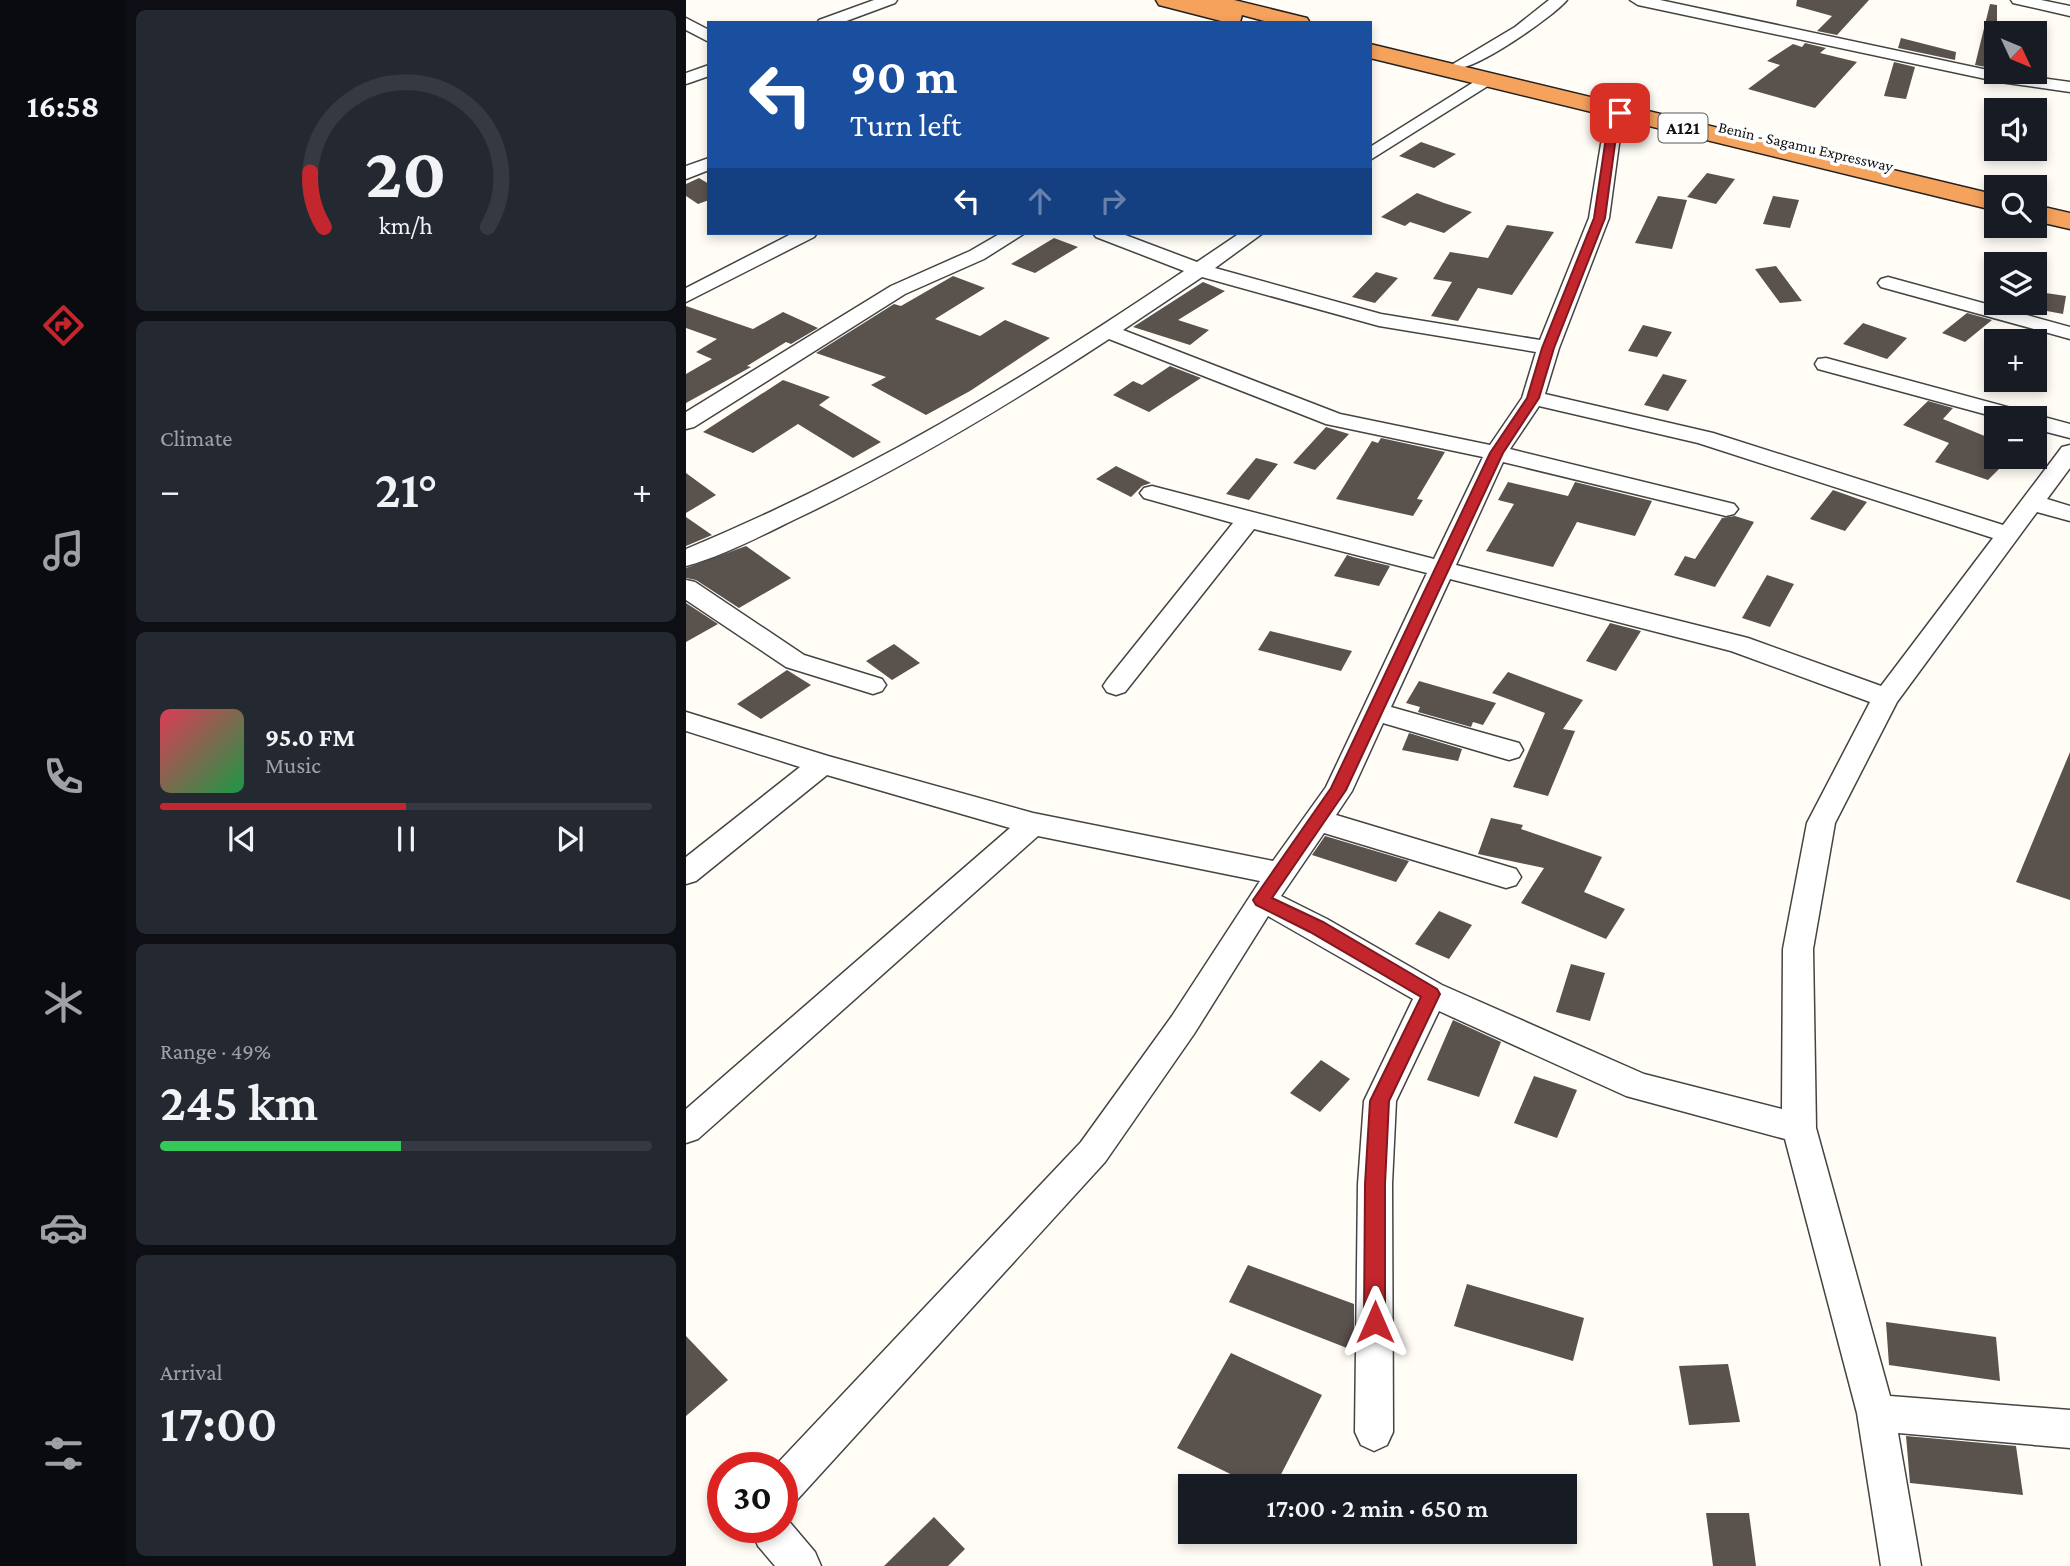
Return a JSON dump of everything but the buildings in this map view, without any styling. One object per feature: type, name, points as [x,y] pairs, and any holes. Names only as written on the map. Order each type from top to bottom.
[{"type":"highway","points":[[1167,0],[1249,21]]},
{"type":"highway","points":[[1208,0],[1292,21]]},
{"type":"highway","name":"Benin - Sagamu Expressway","points":[[1372,41],[1984,188]]},
{"type":"highway","name":"A121","points":[[1372,52],[1984,200]]},
{"type":"highway","points":[[2047,203],[2070,208]]},
{"type":"highway","points":[[2047,216],[2070,221]]},
{"type":"street","points":[[831,21],[889,0]]},
{"type":"street","points":[[1461,64],[1521,30],[1559,0]]},
{"type":"street","points":[[1638,0],[2000,77],[2070,87]]},
{"type":"street","points":[[2019,0],[2070,11]]},
{"type":"street","points":[[686,23],[707,36]]},
{"type":"street","points":[[686,79],[707,70]]},
{"type":"street","points":[[1372,154],[1485,80]]},
{"type":"street","points":[[798,1469],[1093,1152],[1184,1025],[1262,900],[1338,790],[1440,567],[1496,453],[1533,398],[1548,348],[1599,218],[1610,144],[1620,113]]},
{"type":"street","points":[[686,173],[707,164]]},
{"type":"street","points":[[686,296],[803,235]]},
{"type":"street","points":[[686,422],[898,290],[977,255],[1012,235]]},
{"type":"street","points":[[1108,235],[1199,270],[1380,320],[1548,348]]},
{"type":"street","points":[[686,558],[739,537],[819,498],[985,410],[1250,235]]},
{"type":"street","points":[[1888,283],[2070,332]]},
{"type":"street","points":[[1106,331],[1334,419],[1496,453],[1726,509]]},
{"type":"street","points":[[1826,364],[1984,407]]},
{"type":"street","points":[[1533,398],[1705,438],[2008,535]]},
{"type":"street","points":[[2047,425],[2070,431]]},
{"type":"street","points":[[1901,1566],[1876,1413],[1799,1128],[1798,949],[1821,823],[1886,698],[2070,452]]},
{"type":"street","points":[[1152,493],[1248,520],[1740,644],[1886,698]]},
{"type":"street","points":[[2033,503],[2070,514]]},
{"type":"street","points":[[1116,686],[1248,520]]},
{"type":"street","points":[[686,588],[794,661],[873,685]]},
{"type":"street","points":[[1374,711],[1509,750]]},
{"type":"street","points":[[686,721],[822,764],[1033,824],[1282,874]]},
{"type":"street","points":[[686,873],[822,764]]},
{"type":"street","points":[[1317,820],[1506,877]]},
{"type":"street","points":[[689,1122],[1033,824]]},
{"type":"street","points":[[1262,900],[1317,927],[1431,994],[1475,1011],[1638,1086],[1799,1128]]},
{"type":"street","points":[[1374,1432],[1375,1184],[1380,1101],[1431,994]]},
{"type":"street","points":[[1876,1413],[2070,1429]]},
{"type":"street","points":[[782,1543],[802,1566]]},
{"type":"route","points":[[1375,1322],[1375,1184],[1380,1101],[1431,994],[1317,927],[1262,900],[1338,790],[1440,567],[1496,453],[1533,398],[1548,348],[1599,218],[1610,144],[1620,113]]}]
